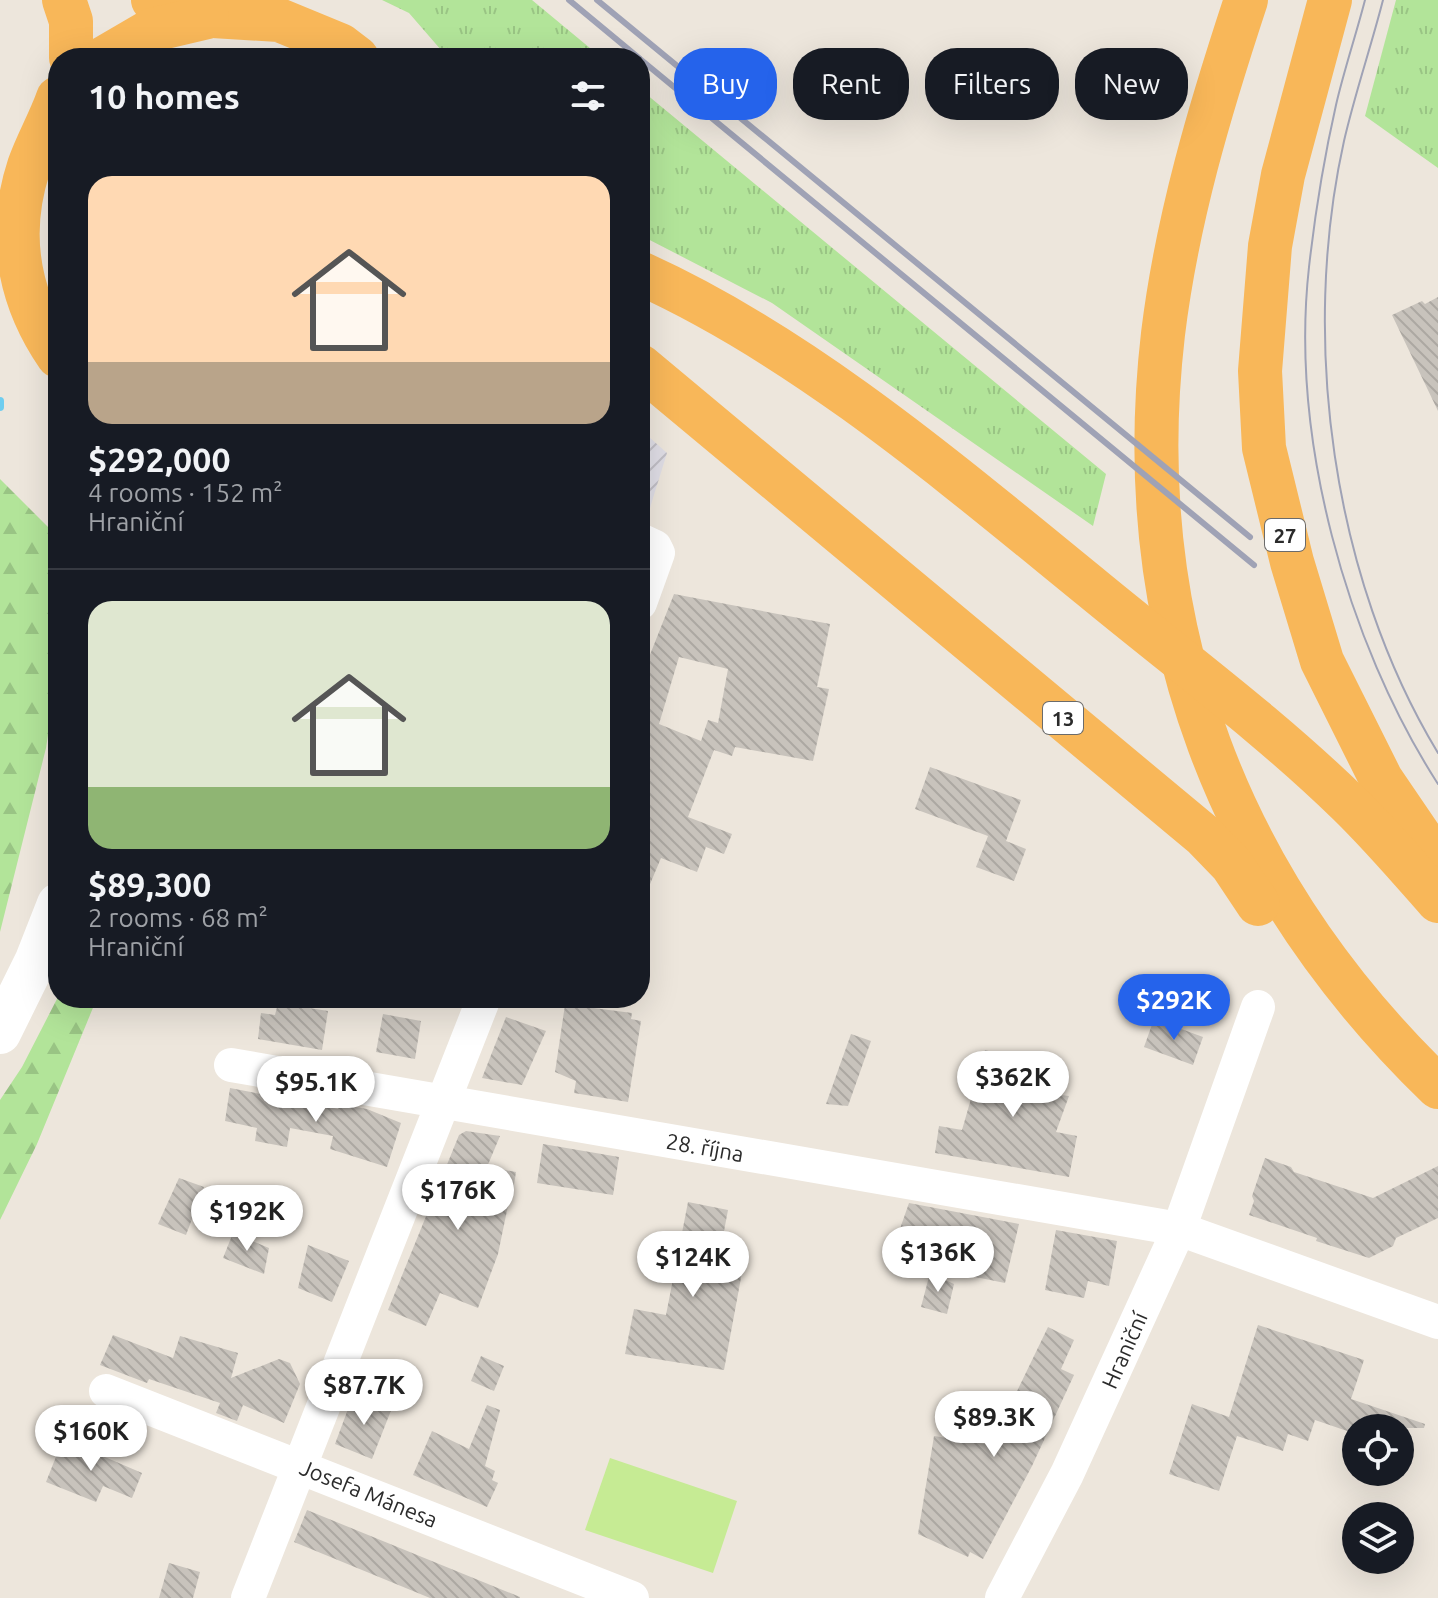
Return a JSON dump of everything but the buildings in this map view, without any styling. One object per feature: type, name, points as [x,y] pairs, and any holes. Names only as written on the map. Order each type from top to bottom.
[{"type":"highway","points":[[64,0],[71,21],[71,48]]},
{"type":"highway","points":[[153,0],[213,16],[279,20],[344,48]]},
{"type":"highway","name":"27","points":[[1330,0],[1283,175],[1270,246],[1262,333],[1261,413],[1268,469],[1322,661],[1381,779],[1438,863]]},
{"type":"highway","points":[[1245,1],[1198,156],[1167,304],[1157,414],[1159,525],[1180,644],[1215,759],[1240,819],[1291,911],[1358,1002],[1438,1087]]},
{"type":"highway","points":[[121,48],[152,30],[213,16]]},
{"type":"highway","points":[[48,123],[28,168],[17,227],[18,259],[24,289],[36,321],[48,340]]},
{"type":"highway","points":[[650,278],[735,322],[783,353],[972,491],[1310,768],[1384,839],[1438,901]]},
{"type":"highway","name":"13","points":[[650,374],[1211,842],[1232,865],[1283,942],[1336,1009],[1379,1051],[1438,1098]]},
{"type":"street","points":[[650,545],[658,553],[650,575]]},
{"type":"street","points":[[0,1033],[48,929]]},
{"type":"street","name":"Hraniční","points":[[1002,1598],[1067,1474],[1179,1229],[1258,1007]]},
{"type":"street","points":[[248,1598],[480,1008]]},
{"type":"street","name":"28. října","points":[[231,1065],[1179,1229]]},
{"type":"street","points":[[1179,1229],[1438,1322]]},
{"type":"street","name":"Josefa Mánesa","points":[[106,1391],[632,1598]]},
{"type":"shaded area","points":[[650,438],[667,453],[650,508]]},
{"type":"green space","points":[[382,0],[532,0],[590,48],[439,48],[409,13]]},
{"type":"green space","points":[[1396,0],[1438,0],[1438,168],[1365,116]]},
{"type":"green space","points":[[650,97],[1106,474],[1093,526],[772,303],[650,240]]},
{"type":"green space","points":[[0,479],[48,527],[48,735],[0,932]]},
{"type":"green space","points":[[52,1008],[93,1008],[37,1144],[0,1220],[0,1100],[22,1067]]},
{"type":"green space","points":[[610,1458],[737,1501],[713,1573],[585,1530]]},
{"type":"waterway","points":[[0,401],[0,407]]},
{"type":"tram line","points":[[1365,0],[1336,105],[1314,227],[1305,332],[1308,399],[1317,468],[1332,536],[1352,602],[1376,667],[1405,728],[1438,784]]},
{"type":"tram line","points":[[1383,0],[1344,141],[1331,217],[1325,296],[1326,376],[1335,456],[1350,535],[1372,611],[1402,685],[1438,753]]},
{"type":"railway","points":[[569,0],[627,48]]},
{"type":"railway","points":[[597,0],[1250,537]]},
{"type":"railway","points":[[650,67],[1254,565]]}]
